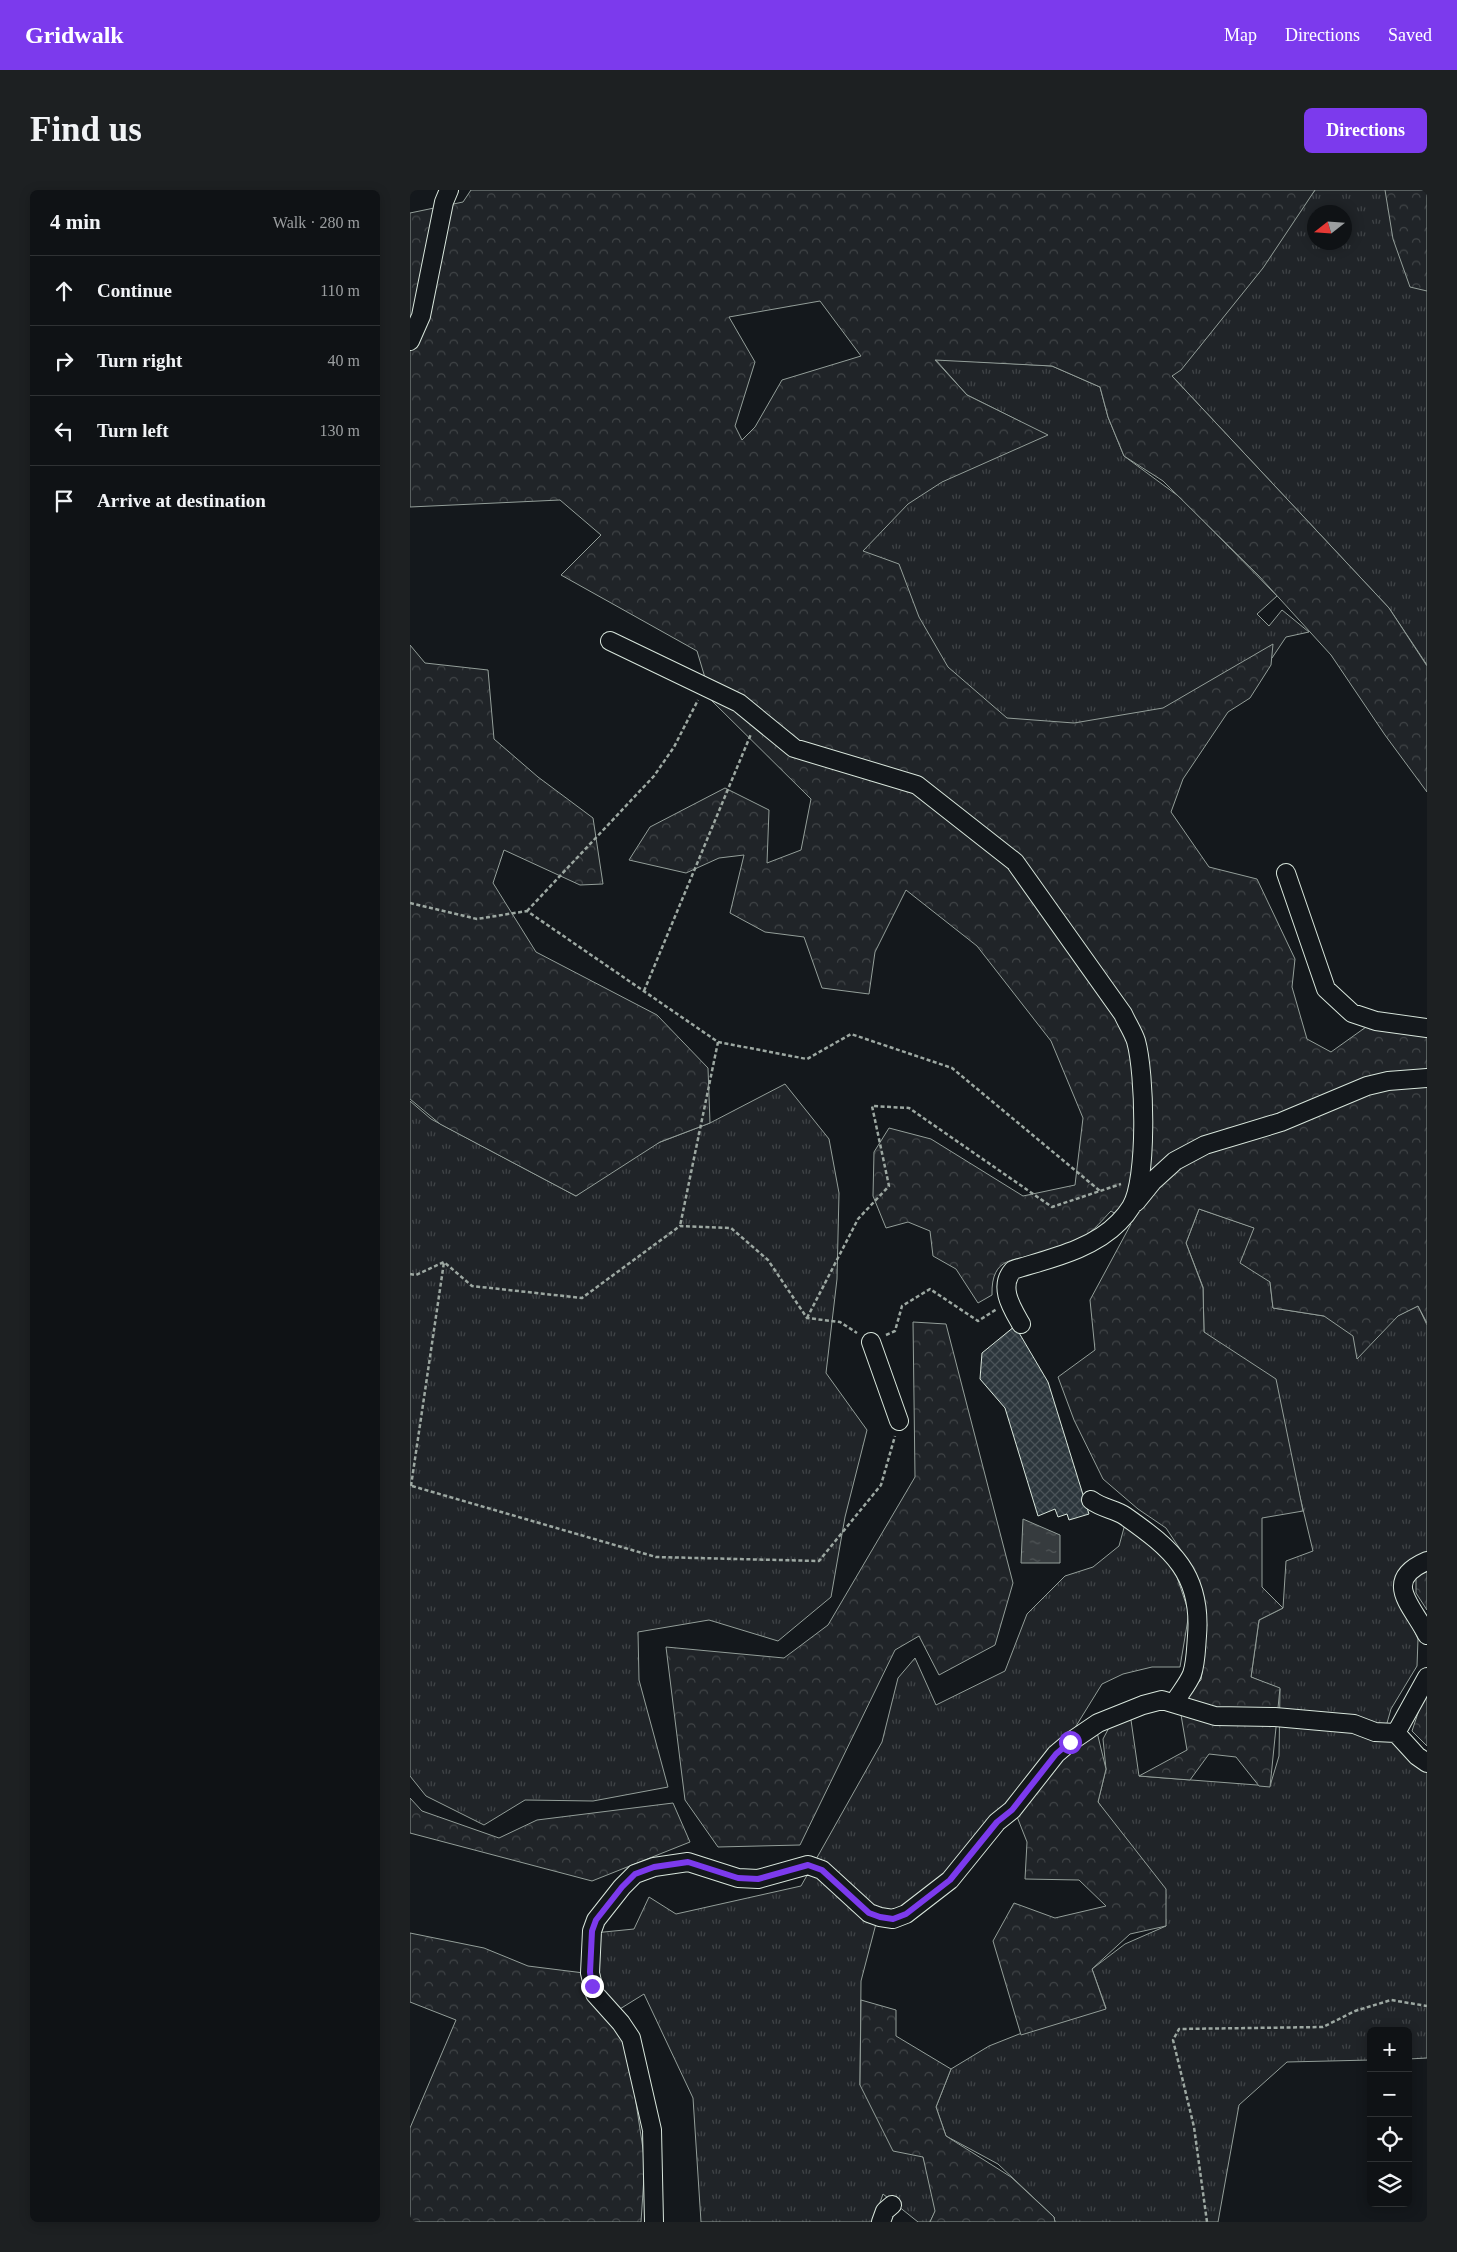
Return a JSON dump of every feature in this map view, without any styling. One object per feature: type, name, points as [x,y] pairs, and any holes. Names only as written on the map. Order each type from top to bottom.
[{"type":"street","points":[[410,341],[422,316],[444,202],[449,190]]},
{"type":"street","points":[[610,641],[739,703],[794,748],[917,785],[1015,862],[1123,1014],[1136,1042],[1142,1083],[1144,1122],[1140,1178],[1132,1206]]},
{"type":"street","points":[[1286,873],[1326,989],[1352,1013],[1376,1021],[1427,1028]]},
{"type":"street","points":[[1021,1324],[1006,1292],[1006,1281],[1012,1270],[1063,1255],[1092,1242],[1118,1223],[1153,1181],[1176,1161],[1206,1145],[1281,1122],[1366,1086],[1388,1080],[1427,1078]]},
{"type":"street","points":[[871,1342],[899,1421]]},
{"type":"street","points":[[1091,1500],[1101,1508],[1123,1514],[1171,1553],[1188,1574],[1196,1596],[1198,1623],[1196,1647],[1192,1673],[1174,1703]]},
{"type":"street","points":[[1427,1562],[1417,1566],[1410,1572],[1404,1584],[1403,1596],[1427,1635]]},
{"type":"street","points":[[1396,1733],[1427,1677]]},
{"type":"street","points":[[654,2222],[652,2130],[630,2038],[621,2023],[595,1994],[590,1972],[592,1931],[596,1920],[622,1887],[635,1874],[654,1867],[688,1862],[719,1873],[747,1879],[770,1878],[808,1865],[822,1870],[869,1913],[893,1919],[906,1914],[950,1880],[997,1822],[1012,1810],[1056,1754],[1070,1742],[1098,1723],[1162,1700],[1192,1711],[1215,1716],[1285,1718],[1354,1724],[1375,1732],[1396,1733],[1417,1756],[1427,1763]]},
{"type":"street","points":[[881,2222],[885,2211],[892,2205]]},
{"type":"path","points":[[410,903],[476,919],[527,911],[654,776],[674,747],[704,686]]},
{"type":"path","points":[[644,991],[757,718]]},
{"type":"path","points":[[527,911],[718,1042],[807,1059],[851,1034],[952,1068],[1100,1191]]},
{"type":"path","points":[[680,1226],[718,1042]]},
{"type":"path","points":[[807,1318],[858,1220],[890,1186],[872,1106],[909,1108],[1052,1207],[1140,1178]]},
{"type":"path","points":[[444,1262],[472,1286],[582,1298],[680,1226],[731,1228],[768,1260],[807,1318],[840,1322],[871,1342],[895,1331],[902,1306],[930,1289],[978,1322],[1009,1301]]},
{"type":"path","points":[[410,1274],[416,1274],[444,1262]]},
{"type":"path","points":[[444,1262],[411,1486],[656,1557],[819,1561],[881,1485],[899,1421]]},
{"type":"path","points":[[1207,2222],[1194,2127],[1173,2040],[1180,2029],[1323,2027],[1355,2011],[1391,2000],[1427,2006]]},
{"type":"green space","points":[[471,190],[1315,190],[1263,268],[1181,370],[1172,376],[1389,608],[1427,666],[1427,792],[1385,735],[1331,655],[1259,576],[1163,481],[1124,456],[1108,417],[1100,387],[1052,366],[935,360],[967,395],[1048,435],[942,482],[908,504],[863,551],[899,564],[919,617],[948,667],[1007,718],[1074,723],[1163,708],[1273,644],[1271,665],[1250,698],[1228,712],[1183,779],[1171,812],[1209,867],[1257,879],[1295,959],[1292,987],[1307,1039],[1331,1052],[1366,1027],[1427,1035],[1427,1323],[1418,1306],[1398,1316],[1357,1359],[1353,1336],[1324,1316],[1273,1308],[1270,1282],[1240,1263],[1254,1228],[1199,1209],[1186,1243],[1203,1288],[1204,1332],[1276,1379],[1303,1511],[1262,1518],[1262,1587],[1283,1608],[1259,1620],[1251,1677],[1280,1688],[1270,1787],[1259,1786],[1236,1757],[1209,1754],[1190,1780],[1139,1776],[1187,1750],[1180,1709],[1182,1698],[1201,1680],[1205,1650],[1206,1610],[1193,1572],[1166,1528],[1138,1509],[1103,1479],[1074,1420],[1058,1377],[1095,1350],[1090,1300],[1131,1224],[1111,1211],[1091,1232],[1074,1242],[1049,1252],[1007,1262],[1000,1266],[996,1273],[992,1295],[978,1303],[956,1269],[933,1256],[930,1231],[908,1222],[886,1228],[873,1196],[874,1152],[889,1128],[931,1139],[1023,1196],[1075,1185],[1083,1118],[1051,1041],[977,946],[906,890],[875,952],[869,994],[822,988],[804,937],[765,932],[730,913],[744,855],[719,858],[686,873],[629,860],[650,827],[725,788],[769,810],[767,863],[801,850],[811,799],[712,701],[697,651],[561,575],[601,535],[560,500],[410,507],[410,213],[463,202]],"holes":[[[820,301],[861,356],[782,380],[755,427],[742,440],[735,426],[755,362],[729,317]]]},
{"type":"green space","points":[[1315,190],[1427,190],[1427,665],[1389,608],[1172,376]]},
{"type":"green space","points":[[1385,190],[1427,190],[1427,291],[1410,287],[1393,239]]},
{"type":"green space","points":[[935,359],[1052,366],[1100,387],[1108,417],[1124,456],[1181,498],[1277,596],[1257,614],[1269,626],[1282,610],[1309,632],[1286,637],[1272,658],[1165,741],[998,731],[854,579],[881,430],[1019,421],[967,395]]},
{"type":"green space","points":[[410,645],[425,663],[488,670],[494,739],[538,777],[593,818],[603,884],[580,885],[504,850],[493,883],[536,952],[657,1015],[708,1068],[710,1123],[660,1142],[576,1196],[440,1124],[410,1099]]},
{"type":"green space","points":[[785,1084],[829,1139],[839,1193],[837,1279],[826,1373],[867,1430],[845,1517],[831,1597],[778,1641],[709,1620],[638,1632],[639,1680],[668,1787],[593,1801],[525,1800],[484,1825],[426,1796],[410,1776],[410,1101],[431,1119],[576,1196],[637,1151],[710,1123]]},
{"type":"green space","points":[[1199,1209],[1255,1228],[1270,1282],[1273,1308],[1324,1316],[1391,1319],[1418,1306],[1427,1325],[1427,1558],[1406,1564],[1404,1609],[1418,1639],[1417,1666],[1391,1709],[1385,1730],[1427,1766],[1427,2058],[1412,2059],[1412,2027],[1367,2027],[1367,2060],[1287,2062],[1239,2105],[1218,2222],[1055,2222],[1054,2217],[998,2164],[946,2136],[936,2107],[951,2069],[989,2046],[1080,2010],[1106,2008],[1092,1969],[1125,1944],[1166,1926],[1132,1849],[1098,1802],[1106,1769],[1103,1739],[1112,1722],[1131,1720],[1139,1776],[1270,1786],[1279,1756],[1280,1689],[1251,1677],[1259,1620],[1283,1608],[1286,1561],[1313,1551],[1289,1451],[1238,1359],[1204,1332],[1203,1287],[1186,1243]]},
{"type":"green space","points":[[913,1322],[946,1324],[1013,1583],[995,1645],[939,1675],[919,1636],[895,1650],[800,1845],[718,1847],[685,1800],[666,1647],[784,1658],[828,1625],[915,1477]]},
{"type":"green space","points":[[1125,1524],[1174,1568],[1189,1613],[1180,1667],[1152,1667],[1123,1674],[1102,1684],[1068,1739],[1016,1791],[941,1881],[892,1917],[878,1916],[861,1981],[860,2085],[923,2157],[938,2206],[930,2222],[918,2222],[883,2194],[873,2222],[701,2222],[693,2098],[644,1994],[615,2012],[593,1973],[594,1933],[634,1929],[649,1897],[676,1914],[801,1886],[882,1742],[898,1678],[915,1658],[936,1705],[1005,1671],[1027,1614],[1065,1576],[1093,1567],[1119,1546]]},
{"type":"green space","points":[[1427,1572],[1427,1610],[1416,1593],[1416,1575]]},
{"type":"green space","points":[[1427,1686],[1427,1746],[1412,1731]]},
{"type":"green space","points":[[1096,1728],[1106,1769],[1098,1802],[1166,1889],[1166,1926],[1130,1934],[1092,1969],[1106,2009],[1021,2035],[993,1941],[1014,1903],[1055,1918],[1106,1906],[1079,1880],[1025,1879],[1027,1842],[1014,1809],[1058,1757]]},
{"type":"green space","points":[[410,1798],[422,1811],[499,1838],[537,1820],[673,1803],[690,1842],[592,1881],[410,1833]]},
{"type":"green space","points":[[410,1933],[484,1948],[528,1966],[584,1973],[626,2037],[645,2162],[641,2222],[410,2222],[410,2128],[456,2020],[410,2002]]},
{"type":"green space","points":[[861,2000],[896,2010],[896,2036],[951,2069],[936,2107],[946,2136],[1011,2177],[1054,2217],[1055,2222],[930,2222],[935,2211],[923,2157],[893,2151],[860,2085]]},
{"type":"water","points":[[1023,1519],[1060,1535],[1060,1563],[1021,1563]]},
{"type":"building","points":[[1015,1326],[1048,1382],[1089,1514],[1069,1520],[1067,1514],[1058,1517],[1055,1509],[1038,1516],[1005,1408],[980,1379],[982,1353]]},
{"type":"route","points":[[592,1986],[590,1951],[592,1931],[596,1920],[622,1887],[635,1874],[654,1867],[688,1862],[738,1878],[758,1879],[770,1878],[808,1865],[822,1870],[869,1913],[893,1919],[906,1914],[950,1880],[997,1822],[1012,1810],[1056,1754],[1070,1742]]}]
